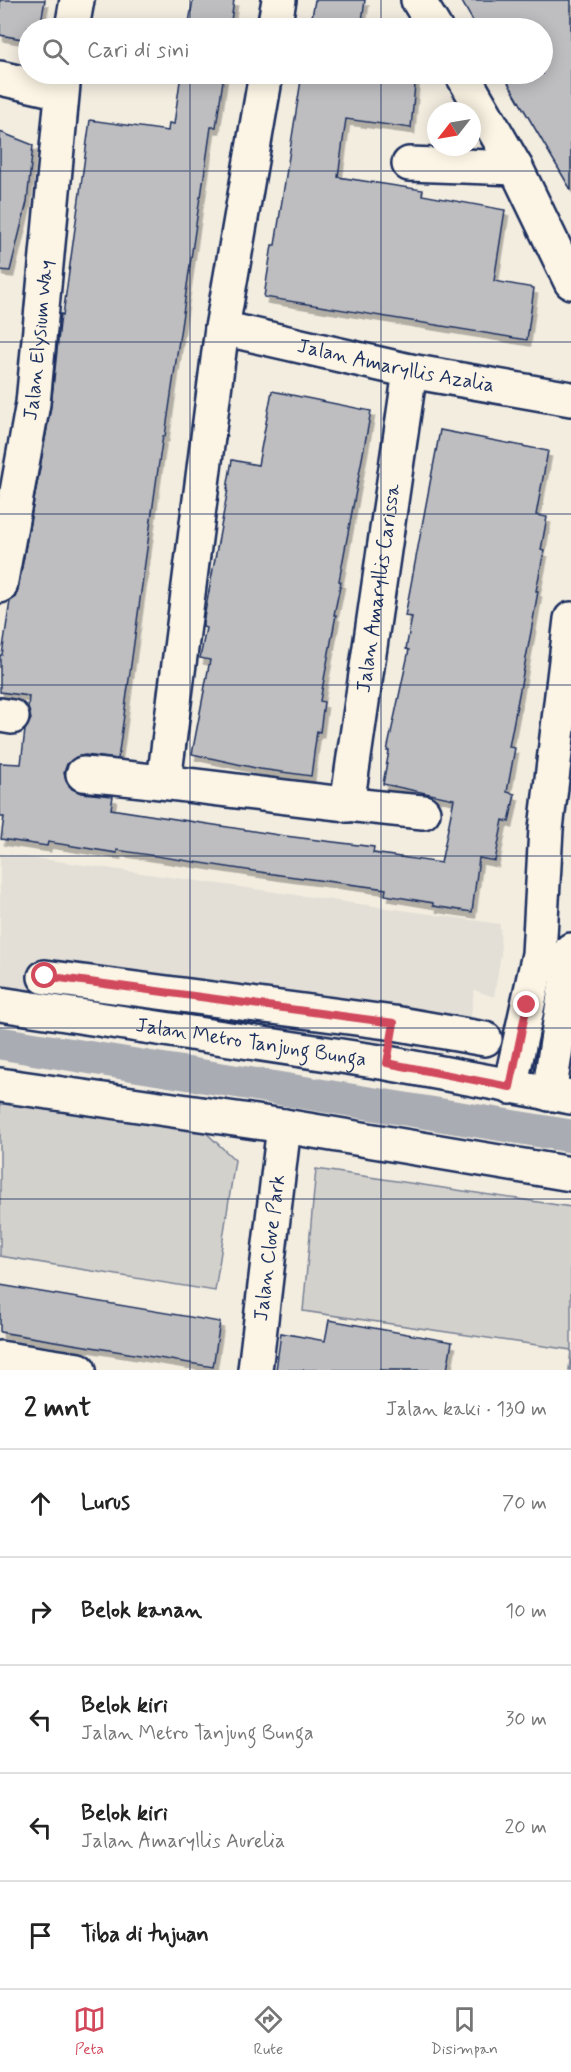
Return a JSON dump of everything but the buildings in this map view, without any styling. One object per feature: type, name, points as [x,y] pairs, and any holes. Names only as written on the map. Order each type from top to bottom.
[{"type":"street","points":[[74,18],[77,0]]},
{"type":"street","points":[[276,18],[279,0]]},
{"type":"street","points":[[418,0],[429,18]]},
{"type":"street","points":[[0,78],[18,79]]},
{"type":"street","name":"Jalan Elysium Way","points":[[0,586],[33,403],[63,84]]},
{"type":"street","points":[[164,781],[222,328],[264,84]]},
{"type":"street","points":[[470,94],[516,168],[571,282]]},
{"type":"street","points":[[409,164],[462,157],[516,168]]},
{"type":"street","name":"Jalan Amaryllis Azalia","points":[[222,328],[410,371],[571,399]]},
{"type":"street","name":"Jalan Amaryllis Carissa","points":[[347,805],[410,371]]},
{"type":"street","points":[[510,1087],[537,959],[545,878],[546,829],[570,638]]},
{"type":"street","points":[[83,774],[164,781],[347,805],[423,812]]},
{"type":"street","points":[[537,959],[570,957],[560,1095]]},
{"type":"street","points":[[45,976],[394,1023],[485,1039]]},
{"type":"street","name":"Jalan Metro Tanjung Bunga","points":[[0,1004],[387,1063],[560,1095]]},
{"type":"street","points":[[387,1063],[394,1023]]},
{"type":"street","points":[[0,1085],[284,1126],[571,1174]]},
{"type":"street","name":"Jalan Clove Park","points":[[255,1370],[284,1126]]},
{"type":"street","points":[[0,1358],[40,1367],[79,1370]]},
{"type":"shaded area","points":[[0,853],[500,924],[501,954],[494,997],[474,990],[469,1032],[447,1052],[0,986]]},
{"type":"shaded area","points":[[0,1096],[201,1128],[235,1160],[215,1291],[0,1256]]},
{"type":"shaded area","points":[[316,1169],[571,1207],[571,1350],[303,1311]]},
{"type":"waterway","points":[[0,1043],[571,1136]]},
{"type":"route","points":[[45,976],[394,1023],[387,1063],[510,1087],[527,1005]]}]
